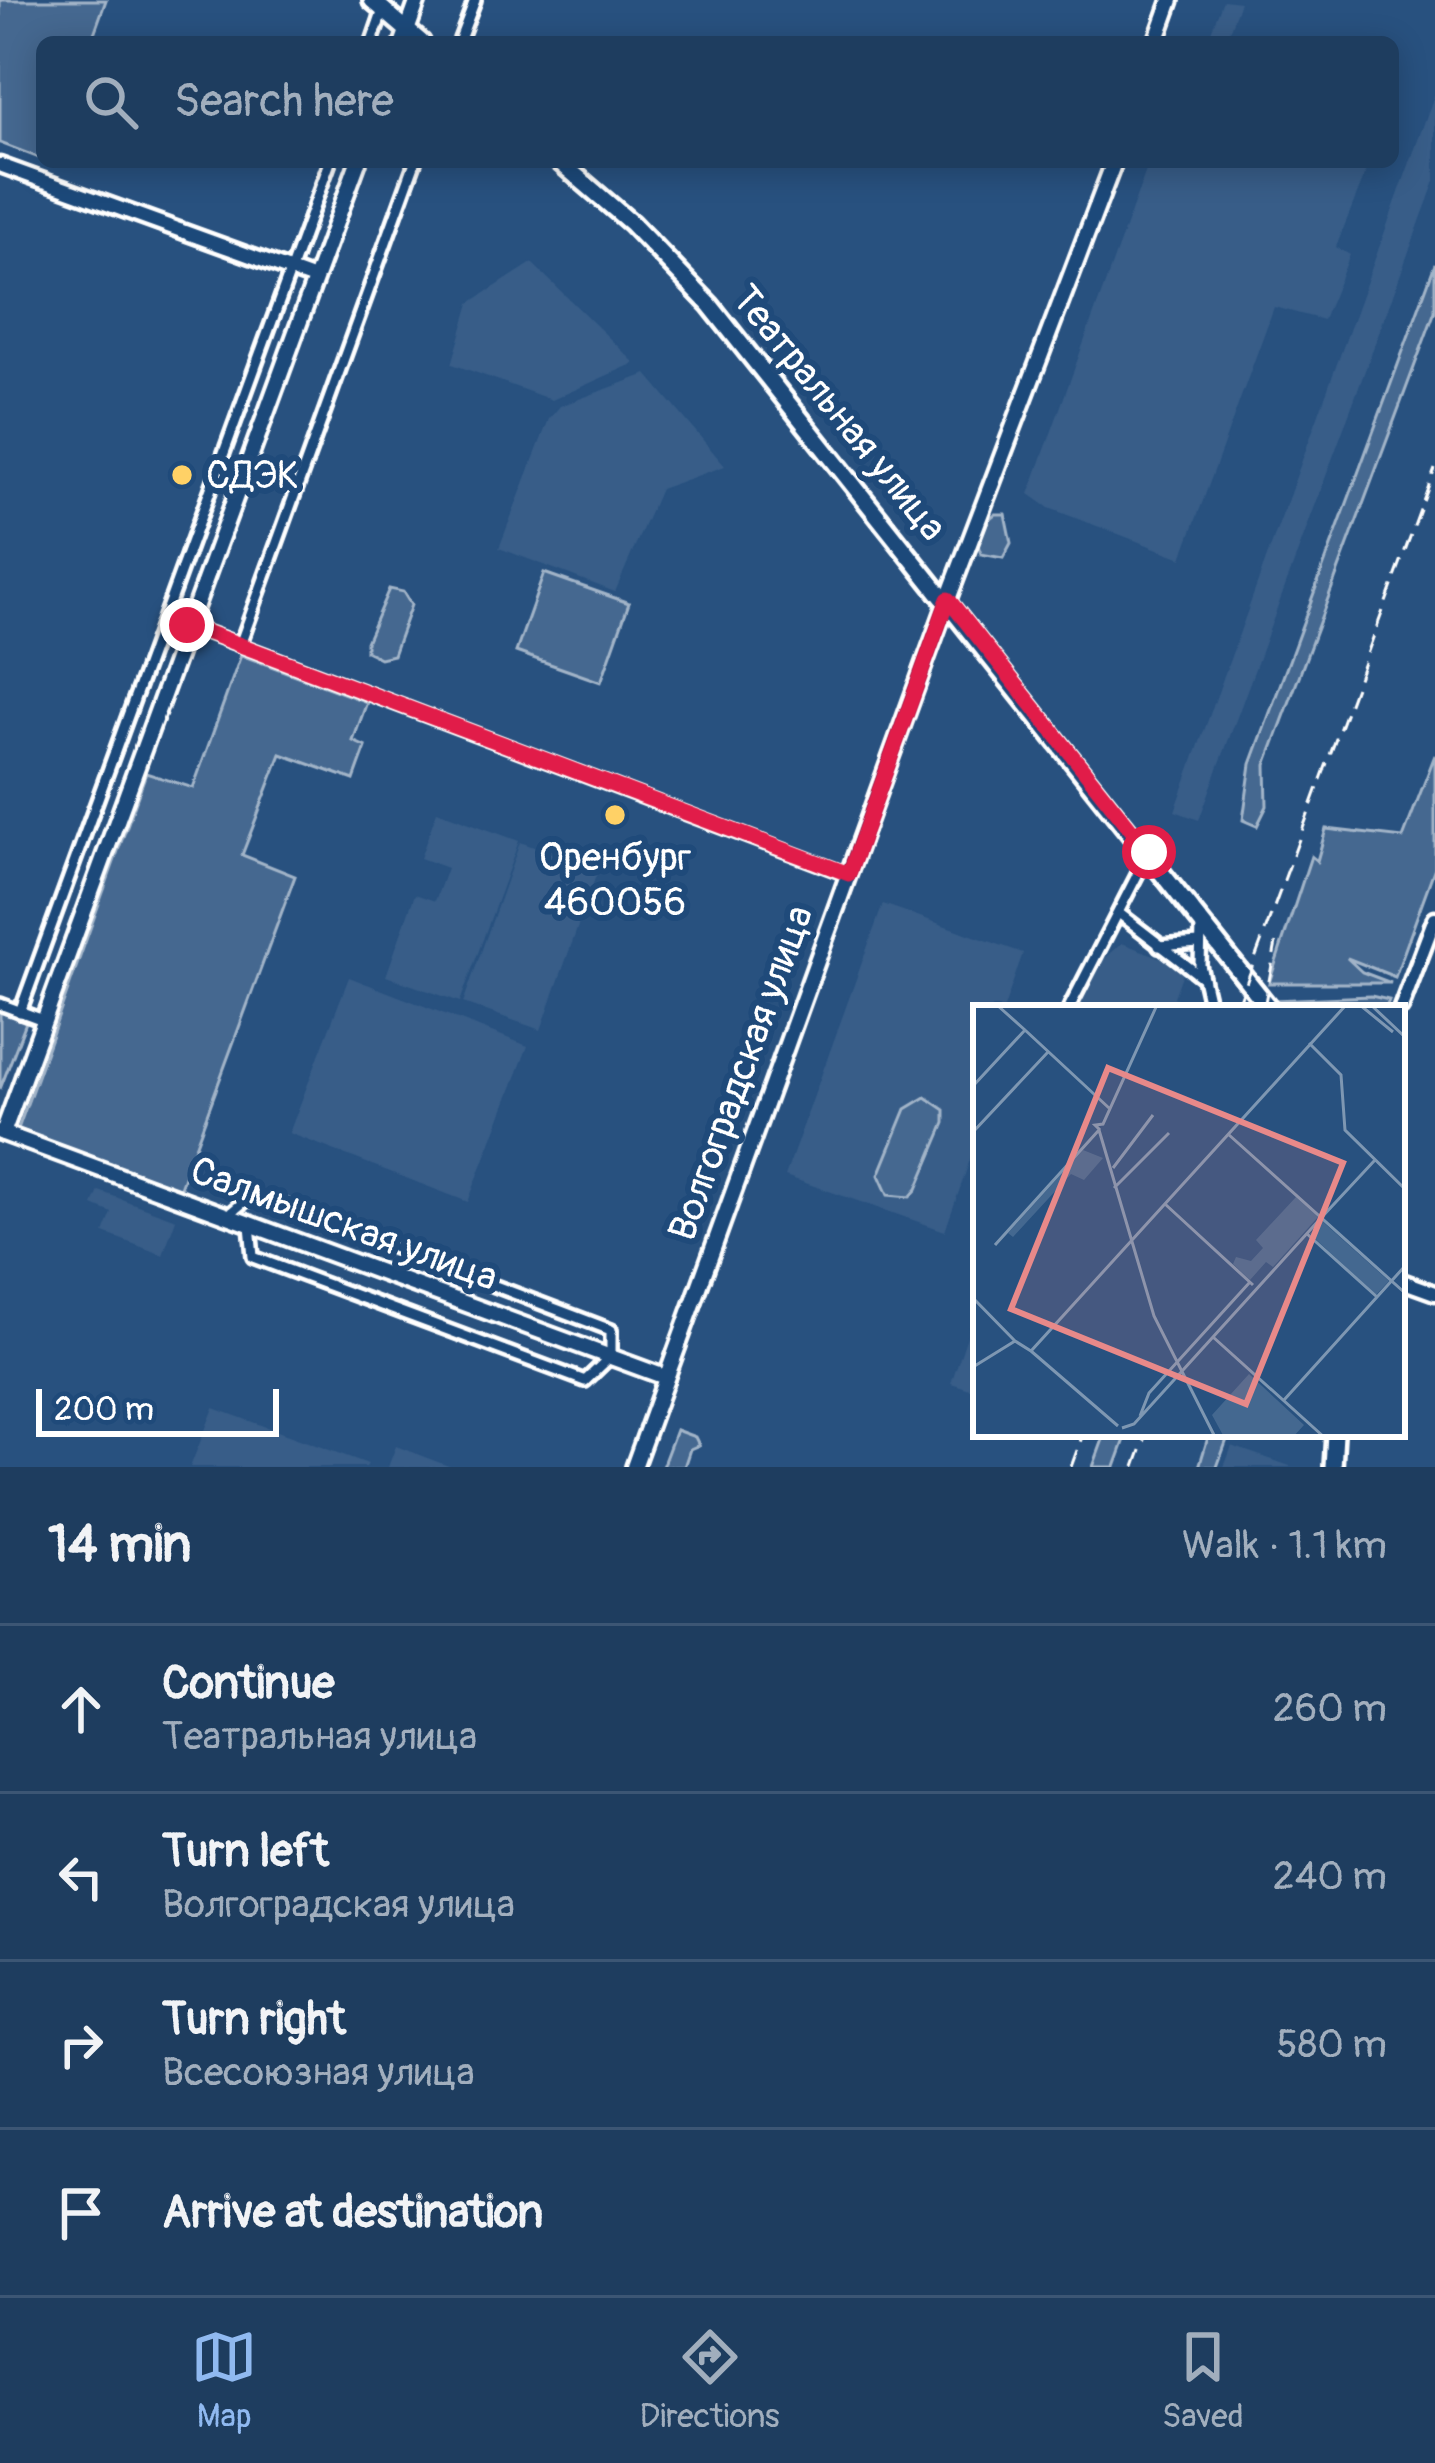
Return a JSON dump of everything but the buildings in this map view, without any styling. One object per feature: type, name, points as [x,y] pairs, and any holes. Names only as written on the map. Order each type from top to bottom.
[{"type":"main road","points":[[377,5],[405,36],[418,0]]},
{"type":"main road","points":[[1158,36],[1172,0]]},
{"type":"main road","points":[[1,1136],[356,168]]},
{"type":"main road","name":"Театральная улица","points":[[567,168],[631,223],[710,305],[1267,1005]]},
{"type":"main road","name":"Волгоградская улица","points":[[634,1467],[948,599],[1112,168]]},
{"type":"main road","name":"Салмышская улица","points":[[1,1136],[665,1377]]},
{"type":"main road","points":[[1333,1467],[1335,1437]]},
{"type":"street","points":[[461,36],[475,0]]},
{"type":"street","points":[[374,36],[377,5]]},
{"type":"street","points":[[0,165],[314,279]]},
{"type":"street","points":[[20,1012],[328,168]]},
{"type":"street","points":[[240,645],[413,168]]},
{"type":"street","points":[[187,625],[849,874]]},
{"type":"street","points":[[1071,1005],[1149,852]]},
{"type":"street","points":[[1120,914],[1203,978]]},
{"type":"street","points":[[1403,1005],[1435,918]]},
{"type":"street","points":[[1201,921],[1199,943],[1209,1005]]},
{"type":"street","points":[[1159,946],[1199,943]]},
{"type":"street","points":[[0,1004],[46,1022]]},
{"type":"street","points":[[227,1216],[246,1200],[269,1200],[611,1330],[611,1356],[585,1381],[253,1257],[250,1225]]},
{"type":"street","points":[[1405,1282],[1435,1293]]},
{"type":"shaded area","points":[[0,0],[106,0],[93,36],[36,36],[36,157],[0,143]]},
{"type":"shaded area","points":[[1223,0],[1240,2],[1227,36],[1209,36]]},
{"type":"shaded area","points":[[1435,93],[1435,181],[1199,820],[1175,811]]},
{"type":"shaded area","points":[[1147,168],[1368,168],[1336,247],[1350,255],[1323,320],[1274,307],[1182,558],[1049,508],[1029,494]]},
{"type":"shaded area","points":[[532,263],[635,363],[552,400],[452,364],[470,303]]},
{"type":"shaded area","points":[[1435,264],[1435,311],[1266,765],[1267,806],[1257,826],[1243,820],[1251,764]]},
{"type":"shaded area","points":[[647,374],[725,466],[660,489],[615,592],[499,548],[549,419],[560,406]]},
{"type":"shaded area","points":[[995,514],[1005,514],[1011,543],[1003,558],[981,554],[977,542],[984,523]]},
{"type":"shaded area","points":[[544,573],[629,603],[601,682],[516,652]]},
{"type":"shaded area","points":[[389,589],[403,592],[411,605],[393,655],[380,658],[366,651],[366,642]]},
{"type":"shaded area","points":[[241,655],[367,702],[353,741],[366,747],[354,780],[281,754],[242,855],[295,876],[179,1190],[18,1129],[146,773],[193,788]]},
{"type":"shaded area","points":[[1435,755],[1435,867],[1395,977],[1347,958],[1362,972],[1391,983],[1269,983],[1311,856],[1317,861],[1326,829],[1403,838]]},
{"type":"shaded area","points":[[437,811],[519,841],[460,1002],[386,976],[415,894],[435,901],[447,868],[420,858]]},
{"type":"shaded area","points":[[520,842],[598,870],[541,1030],[463,1003]]},
{"type":"shaded area","points":[[883,904],[1023,953],[1005,1005],[973,1005],[973,1152],[945,1231],[785,1176]]},
{"type":"shaded area","points":[[1122,943],[1185,967],[1174,997],[1182,1001],[1180,1005],[1081,1005],[1092,970]]},
{"type":"shaded area","points":[[349,977],[528,1046],[468,1202],[289,1133]]},
{"type":"shaded area","points":[[1371,996],[1389,1000],[1387,1005],[1280,1005],[1276,1000]]},
{"type":"shaded area","points":[[0,1012],[26,1022],[0,1089]]},
{"type":"shaded area","points":[[926,1097],[945,1110],[945,1123],[917,1189],[910,1197],[888,1195],[879,1175],[906,1109]]},
{"type":"shaded area","points":[[99,1191],[176,1219],[163,1255],[104,1233],[112,1213],[93,1205]]},
{"type":"shaded area","points":[[973,1319],[973,1390],[951,1383]]},
{"type":"shaded area","points":[[214,1408],[368,1464],[190,1467]]},
{"type":"shaded area","points":[[676,1430],[695,1437],[699,1445],[690,1449],[684,1467],[662,1467]]},
{"type":"shaded area","points":[[1104,1437],[1126,1437],[1115,1467],[1093,1467]]},
{"type":"shaded area","points":[[1208,1437],[1228,1437],[1217,1467],[1199,1467]]},
{"type":"shaded area","points":[[396,1446],[451,1467],[388,1467]]},
{"type":"shaded area","points":[[1232,1446],[1290,1466],[1290,1467],[1224,1467]]},
{"type":"railway","points":[[1238,1005],[1435,469]]},
{"type":"railway","points":[[1265,1005],[1276,943]]},
{"type":"railway","points":[[1071,1467],[1082,1437]]},
{"type":"railway","points":[[1135,1467],[1146,1437]]},
{"type":"place","name":"СДЭК","points":[[182,475]]},
{"type":"place","name":"Оренбург 460056","points":[[615,815]]},
{"type":"route","points":[[187,625],[849,874],[948,599],[1149,852]]}]
